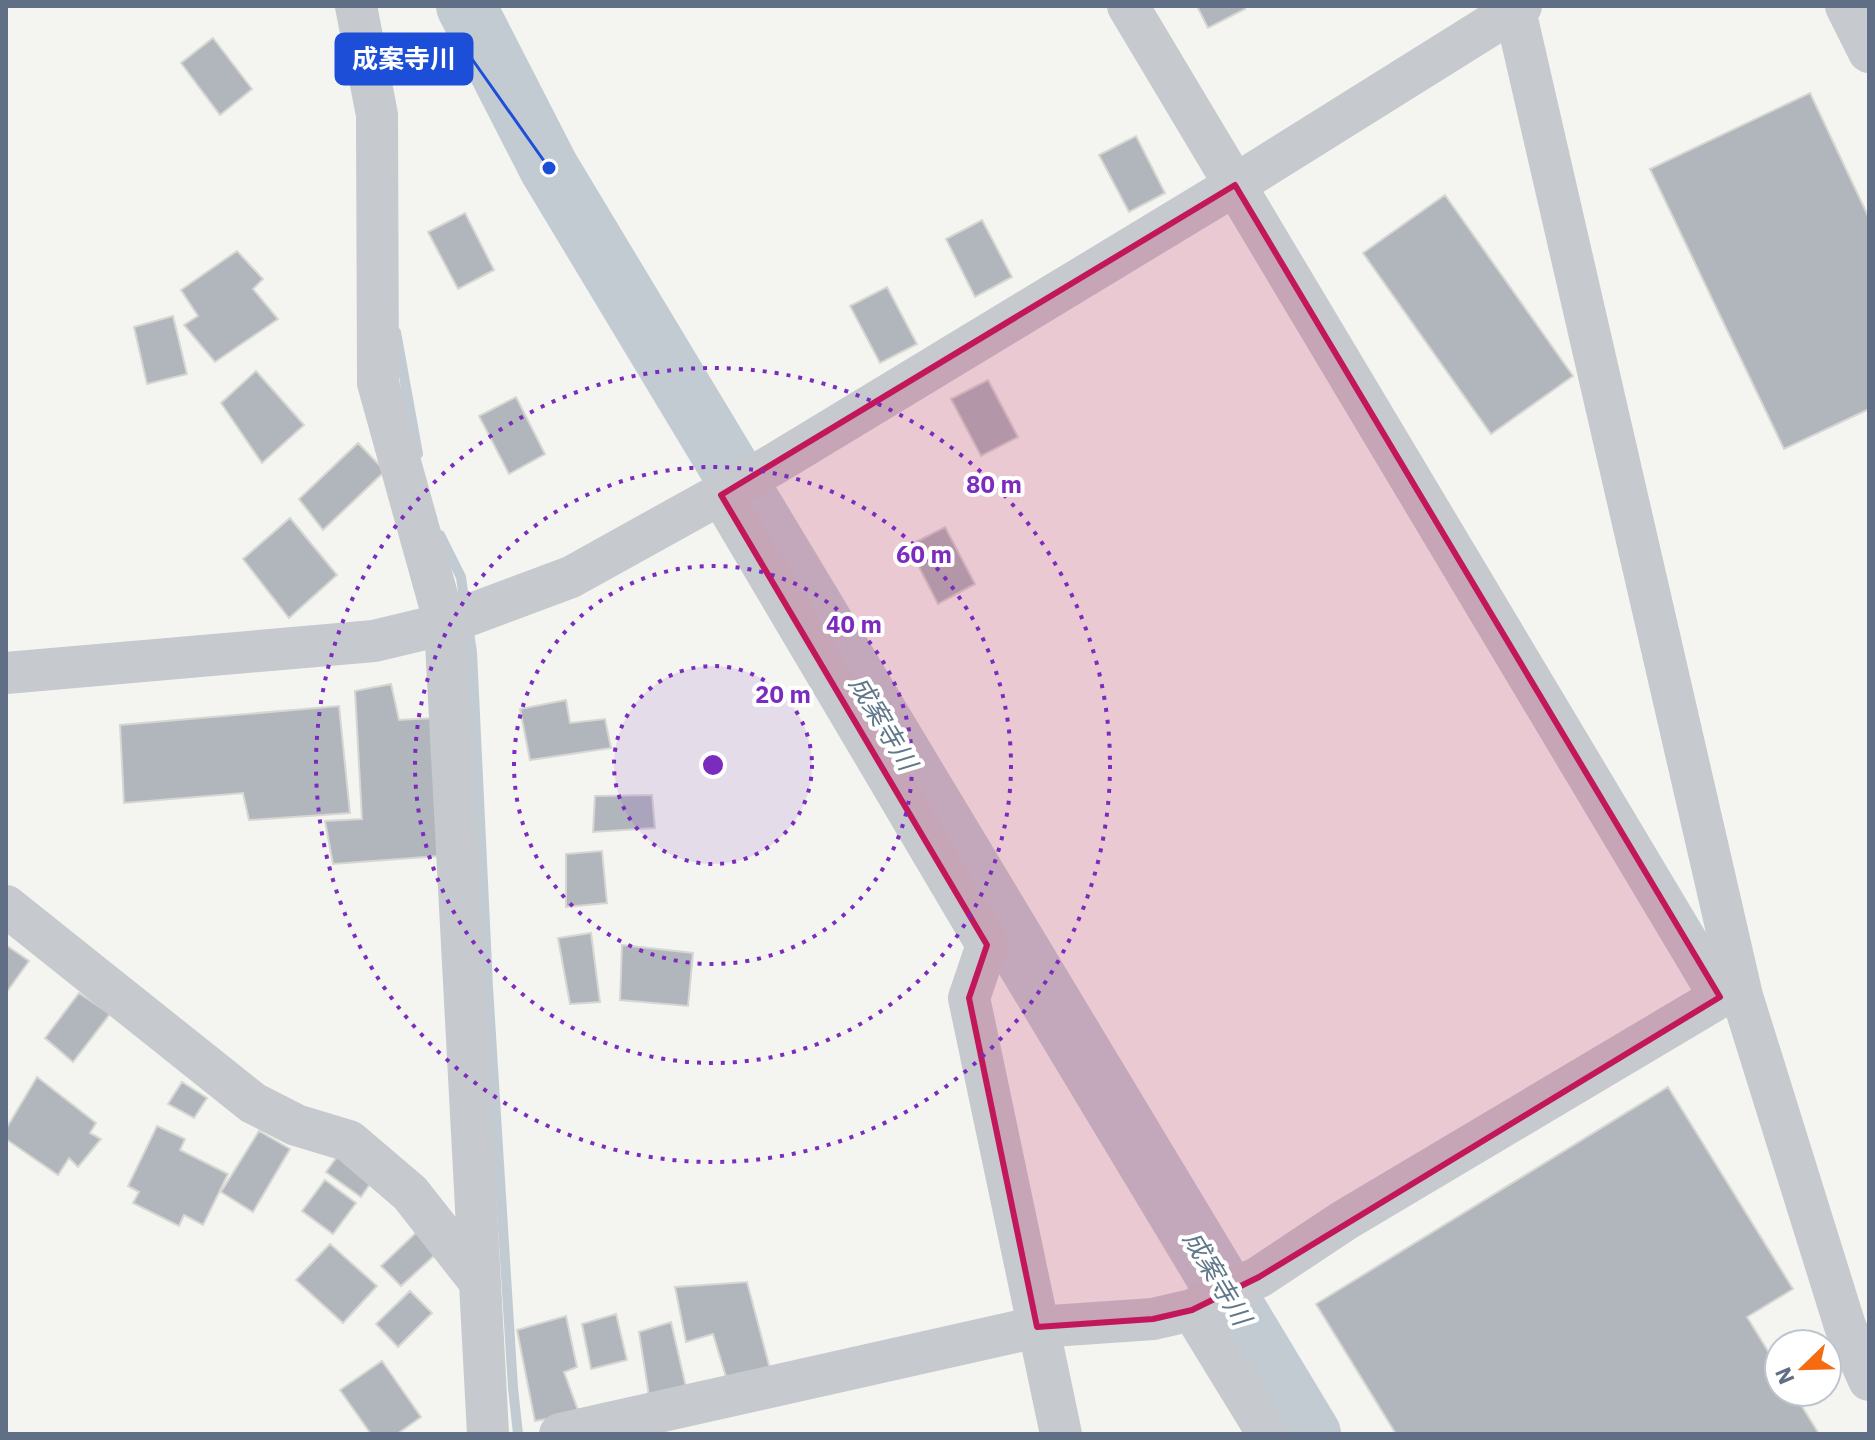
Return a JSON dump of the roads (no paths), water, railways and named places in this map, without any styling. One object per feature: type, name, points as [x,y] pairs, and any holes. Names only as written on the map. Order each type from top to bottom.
[{"type":"street","points":[[356,6],[377,115],[378,383],[445,624],[488,1434]]},
{"type":"street","points":[[1128,6],[1731,997]]},
{"type":"street","points":[[1846,6],[1869,52]]},
{"type":"street","points":[[6,673],[374,641],[445,624],[571,577],[771,466],[1235,185],[1517,7],[1731,997],[1845,1326],[1869,1380]]},
{"type":"street","points":[[721,495],[987,945],[969,998],[1061,1434]]},
{"type":"street","points":[[6,906],[253,1103],[296,1125],[349,1141],[410,1193],[480,1282]]},
{"type":"street","points":[[560,1434],[1037,1327],[1153,1319],[1192,1310],[1259,1277],[1345,1220],[1731,997]]},
{"type":"street","points":[[1192,1310],[1268,1434]]},
{"type":"waterway","name":"成案寺川","points":[[466,6],[549,168],[1311,1434]]},
{"type":"waterway","points":[[396,332],[418,454]]},
{"type":"waterway","points":[[440,535],[461,577],[465,606]]},
{"type":"waterway","points":[[468,626],[518,1434]]},
{"type":"place","name":"成案寺川","points":[[549,168]]}]
